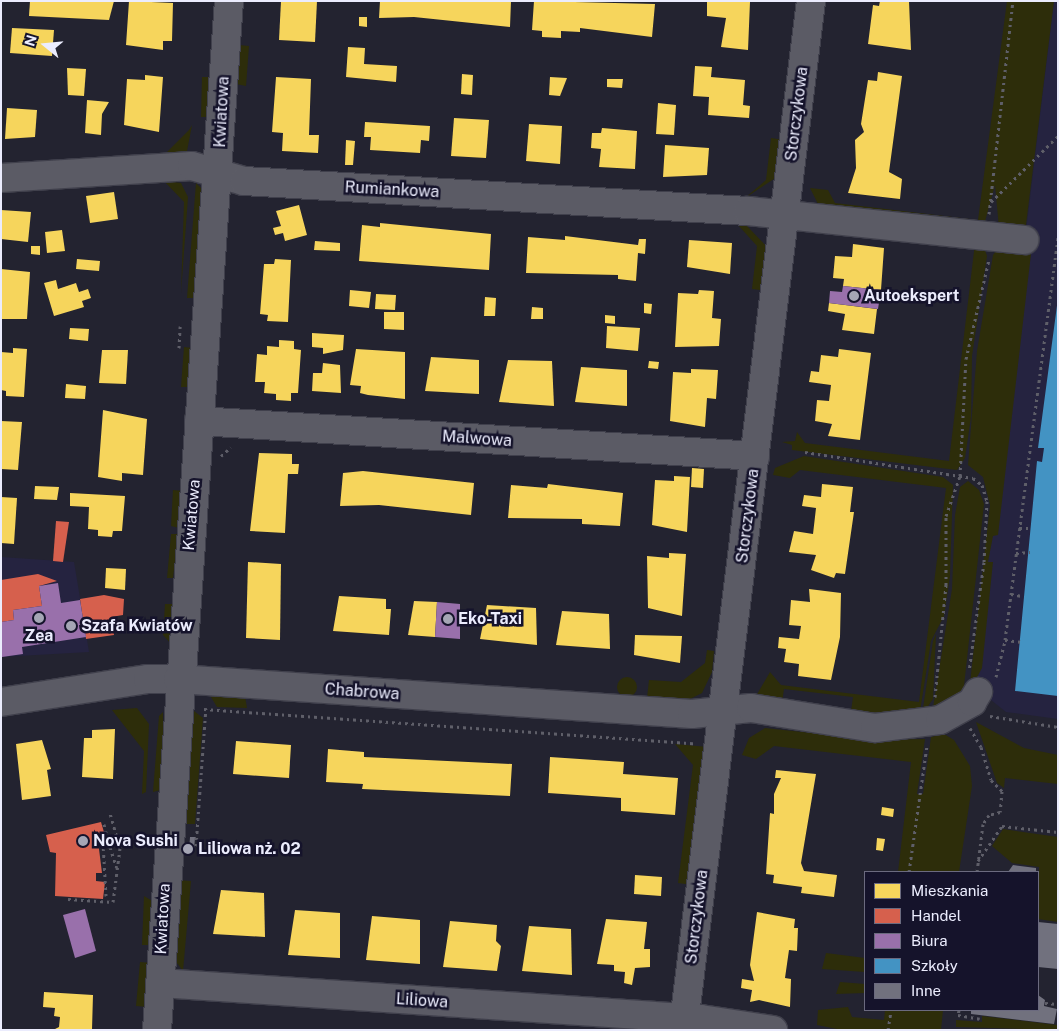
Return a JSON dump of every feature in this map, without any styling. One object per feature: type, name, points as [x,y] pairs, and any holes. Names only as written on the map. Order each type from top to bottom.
[{"type":"street","name":"Kwiatowa","points":[[157,1030],[178,707],[178,679],[219,174],[229,1]]},
{"type":"street","name":"Storczykowa","points":[[684,1025],[811,1]]},
{"type":"street","name":"Rumiankowa","points":[[1,178],[192,166],[244,181],[785,214],[1024,240]]},
{"type":"street","name":"Malwowa","points":[[199,421],[755,456]]},
{"type":"street","name":"Chabrowa","points":[[1,702],[148,679],[178,679],[692,714],[751,708],[875,728],[928,724]]},
{"type":"street","points":[[928,724],[976,701]]},
{"type":"street","name":"Liliowa","points":[[160,984],[684,1025],[773,1030]]},
{"type":"path","points":[[909,871],[946,585],[946,516],[960,476],[966,359],[992,248],[987,236],[1013,1]]},
{"type":"path","points":[[991,202],[1058,136]]},
{"type":"path","points":[[1005,640],[1058,236]]},
{"type":"path","points":[[805,452],[973,478],[982,486],[987,502],[966,694],[993,717],[1058,727]]},
{"type":"path","points":[[1019,528],[1030,528]]},
{"type":"path","points":[[1016,552],[1030,552]]},
{"type":"path","points":[[1011,594],[1022,596]]},
{"type":"path","points":[[976,701],[970,729],[981,747],[991,780],[1002,790],[1000,812],[989,815],[983,824],[977,871]]},
{"type":"path","points":[[178,707],[719,745]]},
{"type":"path","points":[[68,899],[113,902],[120,848],[110,812]]},
{"type":"path","points":[[104,824],[117,871]]},
{"type":"path","points":[[978,862],[1002,826],[1058,832]]},
{"type":"path","points":[[106,896],[103,843],[108,841]]},
{"type":"path","points":[[1044,1003],[1058,1004]]},
{"type":"path","points":[[888,1030],[891,1011]]},
{"type":"path","points":[[959,1011],[958,1015],[980,1018]]},
{"type":"shaded area","points":[[1007,1],[1054,1],[1025,232],[999,228],[995,185],[984,225],[819,206],[810,188],[828,190],[835,203],[978,220]]},
{"type":"shaded area","points":[[1054,1],[1058,1],[1058,719],[1006,712],[971,684]]},
{"type":"shaded area","points":[[239,45],[249,46],[246,86],[236,84]]},
{"type":"shaded area","points":[[202,77],[214,77],[212,117],[201,117]]},
{"type":"shaded area","points":[[192,125],[187,151],[166,153],[189,130]]},
{"type":"shaded area","points":[[771,138],[784,140],[780,175],[745,198],[766,180]]},
{"type":"shaded area","points":[[164,181],[181,183],[188,197],[181,293],[184,202]]},
{"type":"shaded area","points":[[196,183],[202,189],[197,298],[187,298]]},
{"type":"shaded area","points":[[738,225],[747,226],[770,250],[767,291],[752,289],[757,246]]},
{"type":"shaded area","points":[[975,243],[983,244],[987,256],[972,356],[971,417],[965,458],[957,470],[792,450],[792,445],[782,442],[795,441],[797,432],[805,443],[949,461]]},
{"type":"shaded area","points":[[999,247],[1031,254],[998,535],[993,536],[988,562],[993,562],[982,668],[969,692],[990,505],[983,477],[968,465],[977,351],[993,255]]},
{"type":"shaded area","points":[[184,347],[193,348],[189,387],[181,387]]},
{"type":"shaded area","points":[[804,456],[943,477],[953,485],[950,576],[944,616],[931,641],[919,718],[851,711],[853,697],[784,689],[782,703],[756,696],[770,672],[781,685],[919,702],[946,488],[800,470],[790,478],[773,475],[775,468]]},
{"type":"shaded area","points":[[968,481],[979,490],[984,504],[963,695],[932,714],[952,589],[955,515],[960,487]]},
{"type":"shaded area","points":[[173,490],[183,491],[179,528],[171,526]]},
{"type":"shaded area","points":[[171,534],[178,534],[173,578],[167,578]]},
{"type":"shaded area","points":[[1,557],[74,562],[89,652],[1,657]]},
{"type":"shaded area","points":[[165,604],[174,604],[172,645],[163,635]]},
{"type":"shaded area","points":[[936,634],[933,699],[922,715],[933,641]]},
{"type":"shaded area","points":[[707,650],[714,651],[712,672],[702,693],[688,700],[647,698],[649,680],[681,682],[705,663]]},
{"type":"shaded area","points":[[627,677],[634,680],[637,687],[634,694],[627,697],[620,694],[617,687],[620,680]]},
{"type":"shaded area","points":[[208,692],[245,696],[247,708],[217,707]]},
{"type":"shaded area","points":[[137,708],[149,724],[146,792],[142,794],[144,751],[112,710]]},
{"type":"shaded area","points":[[194,711],[203,718],[195,824],[181,824],[190,712]]},
{"type":"shaded area","points":[[163,712],[164,789],[153,792],[159,716]]},
{"type":"shaded area","points":[[976,722],[1024,748],[1058,755],[1058,784],[1005,778],[1004,788],[997,783]]},
{"type":"shaded area","points":[[765,728],[877,740],[925,739],[917,794],[923,794],[931,737],[944,734],[954,740],[970,766],[972,786],[959,871],[898,871],[911,762],[774,746],[756,759],[742,755],[749,738]]},
{"type":"shaded area","points":[[675,744],[708,747],[693,885],[678,883],[693,765]]},
{"type":"shaded area","points":[[1003,829],[1058,837],[1058,922],[1039,919],[1039,867],[1012,863],[992,846]]},
{"type":"shaded area","points":[[177,880],[191,881],[183,971],[174,959]]},
{"type":"shaded area","points":[[144,896],[154,902],[153,945],[142,945]]},
{"type":"shaded area","points":[[826,953],[864,958],[864,972],[822,969]]},
{"type":"shaded area","points":[[140,962],[152,963],[149,1007],[136,1006]]},
{"type":"shaded area","points":[[840,982],[864,984],[864,993],[836,994]]},
{"type":"shaded area","points":[[848,1007],[852,1017],[884,1020],[885,1011],[943,1011],[941,1030],[842,1030],[817,1025],[818,1010]]},
{"type":"shaded area","points":[[1058,1012],[1058,1030],[956,1027],[956,1020],[982,1022],[982,1016],[1057,1025]]},
{"type":"building: Mieszkania","points":[[30,1],[114,1],[109,20],[29,16]]},
{"type":"building: Mieszkania","points":[[129,1],[173,3],[172,41],[163,41],[163,50],[126,45]]},
{"type":"building: Mieszkania","points":[[281,1],[317,1],[315,42],[279,40]]},
{"type":"building: Mieszkania","points":[[380,1],[511,1],[510,27],[414,17],[379,18]]},
{"type":"building: Mieszkania","points":[[534,1],[655,4],[652,37],[580,28],[580,32],[561,31],[561,38],[542,37],[542,31],[532,30]]},
{"type":"building: Mieszkania","points":[[707,1],[750,2],[748,50],[721,47],[726,18],[707,16]]},
{"type":"building: Mieszkania","points":[[880,1],[909,1],[911,50],[868,44],[873,5],[879,6]]},
{"type":"building: Mieszkania","points":[[359,17],[367,17],[367,27],[359,26]]},
{"type":"building: Mieszkania","points":[[12,28],[54,30],[52,56],[10,53]]},
{"type":"building: Mieszkania","points":[[348,47],[365,48],[364,64],[397,66],[396,82],[346,77]]},
{"type":"building: Mieszkania","points":[[695,66],[712,67],[711,77],[745,80],[743,105],[750,106],[749,118],[708,115],[709,97],[693,96]]},
{"type":"building: Mieszkania","points":[[67,68],[86,69],[84,96],[68,95]]},
{"type":"building: Mieszkania","points":[[878,72],[902,76],[889,172],[902,179],[900,199],[848,193],[856,168],[855,140],[864,132],[861,124],[868,80],[877,81]]},
{"type":"building: Mieszkania","points":[[462,74],[473,75],[472,95],[461,94]]},
{"type":"building: Mieszkania","points":[[145,75],[163,77],[159,132],[124,125],[127,79],[145,80]]},
{"type":"building: Mieszkania","points":[[276,77],[311,79],[309,135],[319,135],[318,153],[282,151],[283,133],[272,132]]},
{"type":"building: Mieszkania","points":[[550,77],[567,78],[560,96],[549,95]]},
{"type":"building: Mieszkania","points":[[607,79],[623,79],[622,88],[607,87]]},
{"type":"building: Mieszkania","points":[[87,100],[109,102],[102,114],[101,135],[85,133]]},
{"type":"building: Mieszkania","points":[[658,103],[676,105],[674,135],[656,134]]},
{"type":"building: Mieszkania","points":[[7,108],[37,110],[35,137],[5,139]]},
{"type":"building: Mieszkania","points":[[454,118],[489,120],[486,158],[451,156]]},
{"type":"building: Mieszkania","points":[[365,122],[430,126],[429,141],[421,140],[420,153],[370,150],[371,137],[364,137]]},
{"type":"building: Mieszkania","points":[[529,124],[562,126],[560,164],[526,161]]},
{"type":"building: Mieszkania","points":[[602,128],[637,131],[635,169],[599,167],[601,149],[591,148],[592,133],[601,133]]},
{"type":"building: Mieszkania","points":[[346,140],[355,141],[353,165],[345,165]]},
{"type":"building: Mieszkania","points":[[665,145],[709,148],[707,175],[663,177]]},
{"type":"building: Mieszkania","points":[[114,192],[118,219],[90,223],[86,196]]},
{"type":"building: Mieszkania","points":[[299,205],[307,235],[285,241],[283,233],[275,235],[273,228],[281,226],[276,211]]},
{"type":"building: Mieszkania","points":[[1,210],[31,212],[28,242],[1,239]]},
{"type":"building: Mieszkania","points":[[380,223],[491,234],[489,270],[359,261],[362,225],[380,227]]},
{"type":"building: Mieszkania","points":[[62,230],[65,251],[47,253],[45,232]]},
{"type":"building: Mieszkania","points":[[565,236],[638,245],[639,239],[646,239],[645,254],[638,253],[636,281],[618,279],[618,275],[526,273],[528,237],[565,240]]},
{"type":"building: Mieszkania","points":[[689,240],[732,243],[730,274],[687,267]]},
{"type":"building: Mieszkania","points":[[315,241],[340,243],[340,251],[314,250]]},
{"type":"building: Mieszkania","points":[[853,244],[884,248],[881,290],[843,286],[844,279],[833,278],[835,256],[852,257]]},
{"type":"building: Mieszkania","points":[[31,246],[40,246],[40,255],[31,254]]},
{"type":"building: Mieszkania","points":[[77,259],[100,261],[99,271],[76,269]]},
{"type":"building: Mieszkania","points":[[275,259],[291,260],[288,322],[267,321],[268,315],[260,314],[264,264],[274,264]]},
{"type":"building: Mieszkania","points":[[1,269],[30,272],[27,319],[1,319]]},
{"type":"building: Mieszkania","points":[[56,280],[58,289],[76,283],[79,292],[88,289],[91,298],[82,301],[84,307],[54,316],[44,283]]},
{"type":"building: Mieszkania","points":[[350,290],[371,292],[369,308],[349,306]]},
{"type":"building: Mieszkania","points":[[699,290],[714,291],[712,318],[721,319],[719,346],[675,347],[678,293],[698,294]]},
{"type":"building: Mieszkania","points":[[376,294],[396,295],[395,310],[375,309]]},
{"type":"building: Mieszkania","points":[[485,297],[496,298],[495,316],[484,316]]},
{"type":"building: Mieszkania","points":[[644,303],[652,304],[651,314],[644,313]]},
{"type":"building: Mieszkania","points":[[829,303],[877,309],[874,334],[842,330],[845,314],[828,311]]},
{"type":"building: Mieszkania","points":[[532,307],[543,308],[543,319],[531,319]]},
{"type":"building: Mieszkania","points":[[384,312],[404,312],[404,330],[384,329]]},
{"type":"building: Mieszkania","points":[[605,315],[615,316],[615,324],[605,323]]},
{"type":"building: Mieszkania","points":[[607,326],[640,328],[638,351],[606,348]]},
{"type":"building: Mieszkania","points":[[70,328],[89,329],[88,341],[69,339]]},
{"type":"building: Mieszkania","points":[[312,333],[344,335],[343,350],[323,354],[323,348],[312,347]]},
{"type":"building: Mieszkania","points":[[279,340],[294,341],[294,349],[301,350],[298,393],[291,393],[291,401],[276,400],[276,394],[264,393],[265,382],[255,382],[257,354],[267,355],[267,346],[279,347]]},
{"type":"building: Mieszkania","points":[[13,348],[27,349],[24,397],[6,396],[6,391],[1,390],[1,352],[13,353]]},
{"type":"building: Mieszkania","points":[[356,349],[405,352],[405,399],[360,393],[361,386],[350,385]]},
{"type":"building: Mieszkania","points":[[839,349],[871,353],[860,440],[828,436],[832,424],[815,421],[817,400],[829,401],[831,385],[809,382],[811,371],[819,372],[821,355],[838,357]]},
{"type":"building: Mieszkania","points":[[102,350],[128,350],[126,384],[99,383]]},
{"type":"building: Mieszkania","points":[[431,357],[479,360],[479,394],[425,391]]},
{"type":"building: Mieszkania","points":[[508,360],[552,361],[554,406],[499,402]]},
{"type":"building: Mieszkania","points":[[649,361],[659,362],[658,369],[648,368]]},
{"type":"building: Mieszkania","points":[[323,363],[340,365],[341,393],[312,391],[313,373],[322,373]]},
{"type":"building: Mieszkania","points":[[581,367],[627,370],[627,406],[575,402]]},
{"type":"building: Mieszkania","points":[[691,369],[718,370],[716,399],[707,398],[705,427],[670,421],[673,372],[691,373]]},
{"type":"building: Mieszkania","points":[[66,384],[86,386],[85,399],[65,398]]},
{"type":"building: Mieszkania","points":[[103,410],[147,419],[143,475],[122,473],[122,481],[98,477]]},
{"type":"building: Mieszkania","points":[[1,421],[22,422],[18,470],[1,469]]},
{"type":"building: Mieszkania","points":[[259,453],[292,454],[292,464],[299,464],[298,474],[288,474],[285,533],[250,531]]},
{"type":"building: Mieszkania","points":[[692,468],[704,469],[703,488],[691,487]]},
{"type":"building: Mieszkania","points":[[363,471],[474,483],[471,515],[379,505],[340,506],[343,473]]},
{"type":"building: Mieszkania","points":[[674,476],[690,477],[687,532],[652,525],[655,480],[674,481]]},
{"type":"building: Mieszkania","points":[[548,484],[623,493],[620,526],[582,524],[582,519],[508,518],[511,485],[547,488]]},
{"type":"building: Mieszkania","points":[[822,484],[853,487],[850,512],[854,512],[845,574],[836,573],[834,578],[811,570],[816,555],[789,552],[794,531],[813,534],[816,508],[802,506],[804,495],[821,497]]},
{"type":"building: Mieszkania","points":[[35,486],[59,487],[57,500],[34,499]]},
{"type":"building: Mieszkania","points":[[70,493],[125,496],[122,531],[113,531],[112,537],[98,536],[98,530],[88,529],[89,507],[70,506]]},
{"type":"building: Mieszkania","points":[[1,497],[17,498],[14,544],[1,543]]},
{"type":"building: Mieszkania","points":[[669,553],[686,554],[682,616],[648,608],[647,556],[669,558]]},
{"type":"building: Mieszkania","points":[[248,562],[281,564],[280,640],[246,638]]},
{"type":"building: Mieszkania","points":[[106,568],[126,569],[125,590],[105,588]]},
{"type":"building: Mieszkania","points":[[809,589],[841,593],[840,637],[831,680],[798,676],[799,664],[784,662],[786,649],[778,648],[779,637],[799,639],[801,626],[789,625],[791,600],[810,602]]},
{"type":"building: Mieszkania","points":[[339,596],[386,599],[386,609],[391,609],[389,635],[333,631]]},
{"type":"building: Mieszkania","points":[[414,601],[437,602],[435,637],[408,635]]},
{"type":"building: Mieszkania","points":[[487,605],[536,608],[537,645],[480,639]]},
{"type":"building: Mieszkania","points":[[562,611],[609,614],[610,649],[556,645]]},
{"type":"building: Mieszkania","points":[[635,635],[682,636],[680,663],[634,655]]},
{"type":"building: Mieszkania","points":[[115,729],[113,779],[82,777],[84,738],[92,738],[92,730]]},
{"type":"building: Mieszkania","points":[[42,740],[51,769],[47,770],[51,796],[22,800],[16,744]]},
{"type":"building: Mieszkania","points":[[236,741],[291,745],[289,778],[233,774]]},
{"type":"building: Mieszkania","points":[[328,749],[364,752],[364,757],[512,764],[510,796],[362,789],[363,784],[326,782]]},
{"type":"building: Mieszkania","points":[[550,757],[624,762],[623,774],[678,778],[675,815],[621,811],[621,798],[548,793]]},
{"type":"building: Mieszkania","points":[[776,770],[816,774],[801,863],[804,871],[837,875],[834,897],[801,893],[802,887],[773,883],[774,875],[766,874],[770,813],[774,814],[774,794],[781,778],[775,778]]},
{"type":"building: Mieszkania","points":[[882,807],[894,809],[893,817],[881,815]]},
{"type":"building: Mieszkania","points":[[877,838],[885,839],[883,851],[876,850]]},
{"type":"building: Mieszkania","points":[[635,875],[662,877],[661,896],[634,894]]},
{"type":"building: Mieszkania","points":[[221,890],[264,893],[265,937],[213,934]]},
{"type":"building: Mieszkania","points":[[295,910],[340,913],[340,958],[288,955]]},
{"type":"building: Mieszkania","points":[[757,912],[795,919],[794,928],[798,928],[797,951],[789,950],[785,978],[791,979],[790,1007],[759,1000],[750,1002],[752,990],[741,988],[742,979],[754,981],[750,965]]},
{"type":"building: Mieszkania","points":[[372,916],[420,920],[420,964],[366,960]]},
{"type":"building: Mieszkania","points":[[606,919],[647,922],[644,949],[650,949],[650,967],[635,968],[632,985],[624,983],[625,972],[614,971],[614,965],[597,964]]},
{"type":"building: Mieszkania","points":[[450,921],[497,925],[496,941],[501,946],[497,971],[443,967]]},
{"type":"building: Mieszkania","points":[[529,926],[571,929],[572,975],[522,971]]},
{"type":"building: Mieszkania","points":[[44,992],[93,995],[92,1030],[53,1030],[59,1027],[60,1017],[54,1016],[55,1008],[43,1007]]},
{"type":"building: Handel","points":[[56,521],[69,522],[63,562],[53,561]]},
{"type":"building: Handel","points":[[38,574],[57,581],[39,586],[42,606],[13,610],[14,620],[1,622],[1,580]]},
{"type":"building: Handel","points":[[104,595],[124,599],[123,615],[111,617],[114,635],[86,639],[80,599]]},
{"type":"building: Handel","points":[[101,822],[106,839],[98,841],[102,873],[96,873],[96,881],[105,882],[103,899],[55,896],[56,853],[50,852],[46,835]]},
{"type":"building: Biura","points":[[843,286],[881,290],[878,309],[829,303],[830,291],[842,292]]},
{"type":"building: Biura","points":[[58,583],[61,603],[80,600],[86,637],[22,647],[23,654],[2,657],[1,622],[14,620],[13,610],[42,606],[39,586]]},
{"type":"building: Biura","points":[[437,602],[460,604],[460,639],[435,637]]},
{"type":"building: Biura","points":[[85,909],[96,951],[75,958],[63,915]]},
{"type":"building: Szkoły","points":[[1058,298],[1058,696],[1015,691],[1037,461],[1042,462],[1044,448],[1038,448]]},
{"type":"building: Inne","points":[[190,837],[195,837],[194,851],[189,851]]},
{"type":"building: Inne","points":[[1013,865],[1036,868],[1036,871],[1009,871]]},
{"type":"building: Inne","points":[[1039,922],[1058,924],[1058,969],[1039,967]]},
{"type":"building: Inne","points":[[1039,996],[1045,1000],[1044,1006],[1057,1009],[1054,1024],[971,1014],[971,1011],[1039,1011]]},
{"type":"place","name":"Autoekspert","points":[[854,296]]},
{"type":"place","name":"Zea","points":[[39,618]]},
{"type":"place","name":"Eko-Taxi","points":[[448,619]]},
{"type":"place","name":"Szafa Kwiatów","points":[[71,626]]},
{"type":"place","name":"Nova Sushi","points":[[83,841]]},
{"type":"place","name":"Liliowa nż. 02","points":[[188,849]]}]
